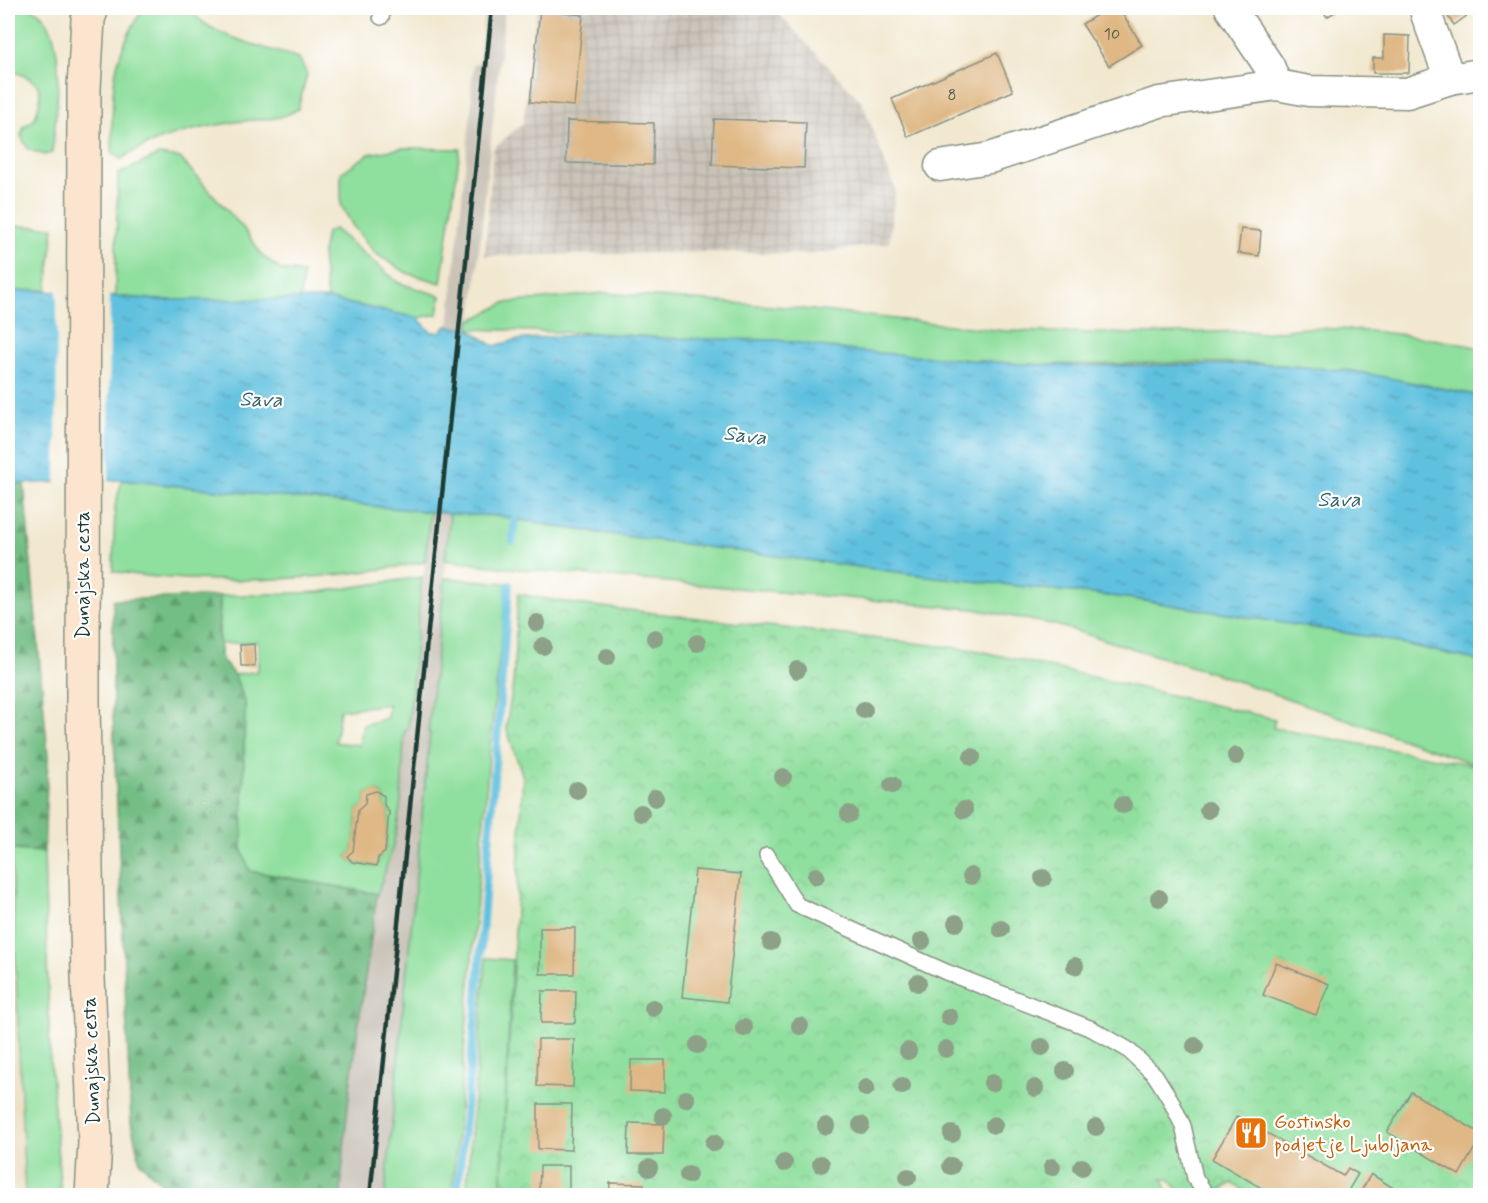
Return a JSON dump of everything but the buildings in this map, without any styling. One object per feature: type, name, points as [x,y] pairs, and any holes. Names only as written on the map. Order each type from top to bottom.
[{"type":"main road","name":"Dunajska cesta","points":[[92,8],[85,62],[83,702],[88,977],[95,1142],[92,1196]]},
{"type":"main road","name":"Dunajska cesta","points":[[95,1142],[112,1196]]},
{"type":"street","points":[[1230,8],[1269,66],[1277,85]]},
{"type":"street","points":[[1427,8],[1426,14],[1450,79]]},
{"type":"street","points":[[940,166],[990,158],[1159,102],[1277,85],[1309,91],[1407,93],[1450,79],[1480,74]]},
{"type":"lane","points":[[767,856],[796,905],[946,972],[1092,1029],[1127,1050],[1155,1075],[1170,1098],[1183,1126],[1195,1178],[1207,1196]]},
{"type":"shaded area","points":[[485,8],[505,8],[428,731],[431,732],[385,1195],[341,1196],[343,1136],[377,894],[389,864],[400,808],[403,746],[405,729],[408,729],[472,101],[471,87],[474,63],[479,63]]},
{"type":"shaded area","points":[[537,8],[773,8],[862,102],[895,189],[889,243],[812,254],[712,252],[485,256],[493,149],[523,123]]},
{"type":"shaded area","points":[[8,849],[11,850],[25,1195],[8,1196]]},
{"type":"green space","points":[[25,7],[35,10],[46,21],[53,36],[58,76],[52,153],[44,155],[28,149],[21,136],[24,126],[34,120],[40,92],[34,81],[8,70],[8,8]]},
{"type":"green space","points":[[144,8],[190,8],[197,18],[223,33],[299,58],[307,74],[298,109],[275,118],[221,124],[176,134],[134,151],[121,159],[112,153],[115,78],[124,44]]},
{"type":"green space","points":[[403,148],[460,149],[441,283],[407,273],[376,254],[353,226],[341,205],[341,173],[369,154]]},
{"type":"green space","points":[[159,155],[180,158],[244,229],[262,255],[281,270],[303,273],[300,300],[159,300],[115,296],[118,174]]},
{"type":"green space","points":[[8,226],[54,227],[47,290],[8,292]]},
{"type":"green space","points":[[334,229],[399,283],[441,296],[438,314],[418,318],[327,299],[322,255],[326,233]]},
{"type":"green space","points":[[604,293],[784,307],[1005,331],[1140,334],[1246,331],[1262,333],[1310,328],[1396,334],[1480,348],[1480,396],[1375,376],[1269,364],[1207,362],[1022,364],[595,333],[470,329],[470,321],[505,303]]},
{"type":"green space","points":[[122,480],[430,512],[425,562],[348,574],[272,579],[179,579],[113,571],[115,506]]},
{"type":"green space","points":[[8,484],[24,484],[48,756],[44,852],[8,849]]},
{"type":"green space","points":[[450,514],[500,516],[565,528],[927,576],[1128,598],[1377,638],[1480,661],[1480,766],[1223,676],[1056,625],[973,609],[507,568],[445,560]]},
{"type":"green space","points":[[422,577],[408,730],[405,730],[404,740],[400,809],[391,852],[377,894],[250,871],[242,851],[245,701],[234,675],[258,671],[258,642],[219,644],[220,596],[320,592]],"holes":[[[388,704],[387,718],[363,725],[359,745],[335,742],[340,710]],[[376,791],[384,796],[384,805],[389,812],[385,851],[378,858],[377,866],[352,862],[347,856],[353,851],[358,810],[365,804],[366,794]]]},
{"type":"green space","points":[[445,578],[507,583],[490,746],[452,1195],[385,1195],[430,733],[428,732]]},
{"type":"green space","points":[[518,594],[576,604],[975,650],[1275,719],[1273,728],[1480,766],[1480,1195],[1250,1195],[1232,1183],[1213,1195],[1183,1195],[1169,1179],[1163,1179],[1169,1196],[501,1196],[523,777],[506,727],[513,685]]},
{"type":"green space","points":[[220,596],[218,635],[222,660],[234,675],[245,701],[242,851],[250,871],[377,894],[346,1120],[341,1195],[181,1195],[167,1189],[140,1162],[131,1123],[113,715],[113,600]]},
{"type":"green space","points":[[11,850],[44,852],[50,1058],[61,1195],[25,1195]]},
{"type":"green space","points":[[486,958],[512,960],[501,1195],[466,1195]]},
{"type":"water","name":"Sava","points":[[31,290],[159,300],[327,299],[418,318],[431,332],[440,332],[447,326],[469,329],[494,346],[516,340],[595,333],[662,338],[778,340],[855,351],[1022,364],[1079,366],[1266,364],[1354,371],[1480,396],[1480,661],[1377,638],[1128,598],[927,576],[565,528],[500,516],[450,514],[122,480],[8,484],[8,292]]},
{"type":"pier","points":[[57,288],[110,293],[109,484],[56,486]]},
{"type":"waterway","points":[[513,541],[516,509]]},
{"type":"waterway","points":[[457,1196],[476,1011],[509,585]]},
{"type":"railway","points":[[370,1196],[492,8]]},
{"type":"place","name":"Gostinsko podjetje Ljubljana","points":[[1251,1133]]}]
